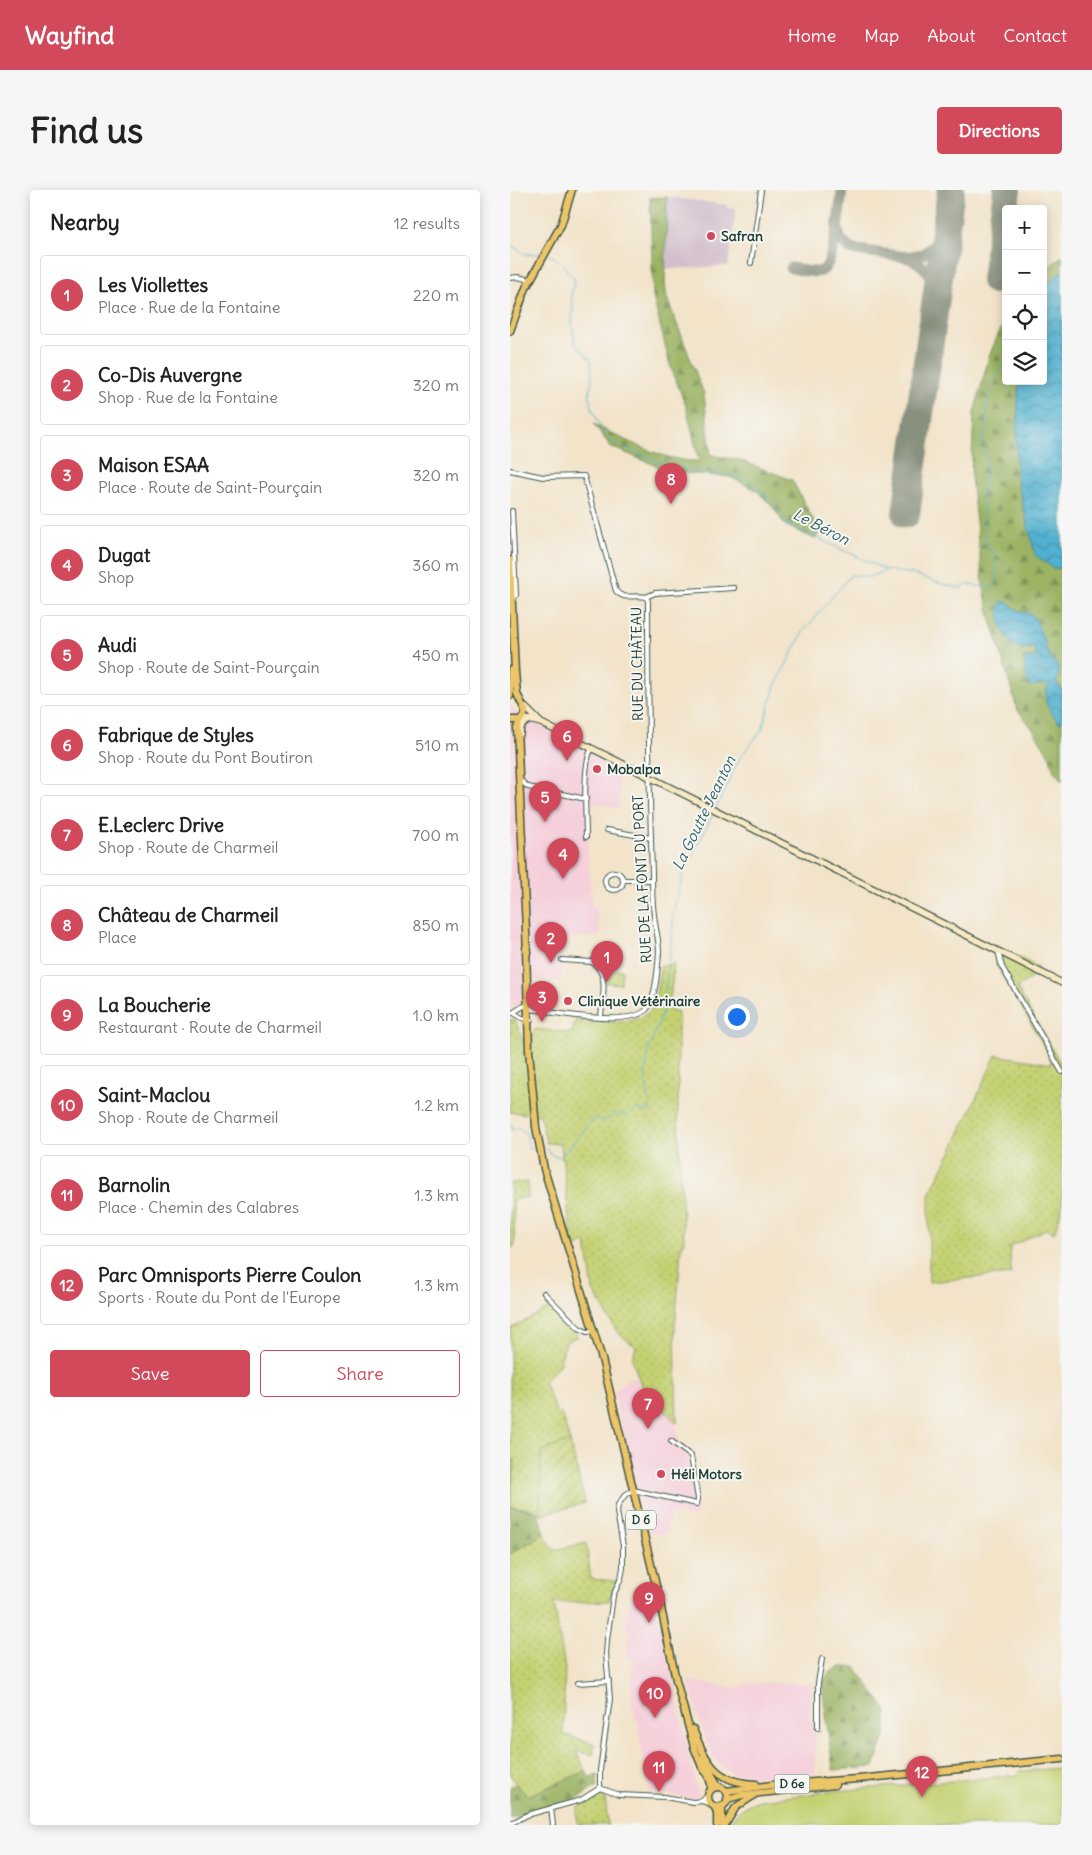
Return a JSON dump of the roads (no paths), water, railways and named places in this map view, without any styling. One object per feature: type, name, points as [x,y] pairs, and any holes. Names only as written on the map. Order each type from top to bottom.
[{"type":"main road","points":[[510,331],[526,288],[561,225],[573,192]]},
{"type":"main road","points":[[510,318],[519,297],[526,288]]},
{"type":"main road","points":[[511,560],[511,599],[517,694],[525,707],[541,723]]},
{"type":"main road","points":[[510,648],[510,698],[520,700]]},
{"type":"main road","points":[[521,719],[525,713],[525,707]]},
{"type":"main road","points":[[510,721],[521,719],[541,723],[1062,983]]},
{"type":"main road","name":"D 6","points":[[520,816],[517,728],[521,719]]},
{"type":"main road","points":[[519,770],[520,729],[523,724],[531,720]]},
{"type":"main road","name":"D 6","points":[[510,721],[513,728],[520,816],[533,1100],[544,1169],[611,1398],[669,1642],[699,1753],[719,1787]]},
{"type":"main road","name":"D 6","points":[[669,1642],[676,1680],[694,1747],[711,1784],[709,1792]]},
{"type":"main road","points":[[693,1729],[708,1762],[725,1778],[743,1784],[772,1785]]},
{"type":"main road","name":"D 6e","points":[[726,1791],[772,1785],[1062,1761]]},
{"type":"main road","name":"D 6e","points":[[727,1799],[742,1795],[794,1789],[1062,1761]]},
{"type":"main road","points":[[716,1805],[727,1799],[726,1791],[719,1787],[709,1792],[723,1825]]},
{"type":"main road","points":[[723,1825],[732,1811],[746,1799],[753,1796],[794,1789]]},
{"type":"main road","points":[[716,1805],[717,1825]]},
{"type":"street","points":[[751,263],[761,190]]},
{"type":"street","points":[[510,278],[518,277],[530,280]]},
{"type":"street","name":"RUE DU CHÂTEAU","points":[[510,470],[544,477],[584,476],[616,591],[625,597],[646,597],[648,601],[649,777]]},
{"type":"street","points":[[511,560],[512,511]]},
{"type":"street","points":[[646,597],[655,594],[734,588]]},
{"type":"street","points":[[586,837],[587,768],[589,752],[592,748]]},
{"type":"street","name":"RUE DE LA FONT DU PORT","points":[[529,1007],[583,1017],[623,1018],[644,1012],[650,1004],[658,967],[659,949],[654,917],[649,777]]},
{"type":"street","points":[[520,780],[528,787],[586,800]]},
{"type":"street","points":[[520,792],[528,787]]},
{"type":"street","points":[[607,830],[651,838]]},
{"type":"street","points":[[611,872],[620,873],[624,880],[621,887],[613,890],[605,882],[605,877],[611,872]]},
{"type":"street","points":[[624,880],[652,880]]},
{"type":"street","points":[[998,951],[1002,967],[1062,1072]]},
{"type":"street","points":[[592,962],[595,959],[610,954]]},
{"type":"street","points":[[562,960],[592,962],[601,970],[603,980],[601,1018]]},
{"type":"street","points":[[529,1007],[517,1008],[512,1013],[529,1020]]},
{"type":"street","points":[[544,1293],[571,1322],[583,1330],[592,1331]]},
{"type":"street","points":[[600,1788],[600,1770],[610,1699],[606,1645],[613,1596],[623,1568],[623,1546],[617,1512],[618,1505],[624,1495],[633,1490],[697,1504],[691,1456],[671,1441]]},
{"type":"street","points":[[818,1728],[818,1682],[822,1659]]},
{"type":"street","points":[[578,1683],[609,1681]]},
{"type":"street","points":[[600,1788],[619,1795],[665,1797],[693,1802],[702,1801],[716,1805]]},
{"type":"street","points":[[510,1824],[527,1815],[580,1800],[600,1788]]},
{"type":"street","points":[[702,1801],[709,1792]]},
{"type":"street","points":[[551,1808],[553,1825]]},
{"type":"water","points":[[1062,271],[1062,568],[1053,568],[1035,555],[1016,476],[1019,385],[1047,385],[1047,284]]},
{"type":"water","points":[[1001,602],[1008,602],[1017,610],[1032,615],[1036,620],[1050,657],[1056,663],[1059,670],[1057,682],[1062,691],[1062,722],[1058,722],[1047,704],[1046,695],[1049,684],[1029,686],[1024,659],[1036,656],[1035,648],[1019,649],[1005,634],[999,616]]},
{"type":"waterway","name":"Le Béron","points":[[510,244],[525,254],[542,254]]},
{"type":"waterway","name":"Le Béron","points":[[548,255],[556,258],[574,278],[571,295],[575,343],[591,360],[592,377],[589,396],[603,432],[613,442],[668,466],[711,474],[729,474],[747,481],[760,490],[776,506],[785,523],[886,570],[913,574],[945,585],[961,588],[967,584],[992,587],[998,581],[995,553],[990,550],[985,540],[982,492],[986,475],[986,462],[981,442],[987,424],[986,417],[990,388],[1002,367]]},
{"type":"waterway","name":"La Goutte Jeanton","points":[[716,808],[739,759],[762,730],[775,686],[803,632],[851,575],[868,577],[885,571]]},
{"type":"waterway","name":"La Goutte Jeanton","points":[[546,1149],[548,1149],[551,1155],[561,1157],[594,1118],[607,1121],[616,1113],[625,1116],[638,1109],[648,1113],[650,1110],[645,1075],[649,1049],[663,1011],[675,904],[684,872],[714,812]]},
{"type":"waterway","name":"La Goutte Jeanton","points":[[510,1123],[512,1124],[512,1131],[518,1127],[526,1132],[529,1149],[532,1150]]},
{"type":"place","name":"Safran","points":[[711,236]]},
{"type":"place","name":"Château de Charmeil","points":[[671,504]]},
{"type":"place","name":"Fabrique de Styles","points":[[567,761]]},
{"type":"place","name":"Mobalpa","points":[[597,769]]},
{"type":"place","name":"Audi","points":[[545,822]]},
{"type":"place","name":"Dugat","points":[[563,879]]},
{"type":"place","name":"Co-Dis Auvergne","points":[[551,963]]},
{"type":"place","name":"Les Viollettes","points":[[607,982]]},
{"type":"place","name":"Clinique Vétérinaire","points":[[568,1001]]},
{"type":"place","name":"Maison ESAA","points":[[542,1022]]},
{"type":"place","name":"E.Leclerc Drive","points":[[648,1429]]},
{"type":"place","name":"Héli Motors","points":[[661,1474]]},
{"type":"place","name":"La Boucherie","points":[[649,1623]]},
{"type":"place","name":"Saint-Maclou","points":[[655,1718]]},
{"type":"place","name":"Barnolin","points":[[659,1792]]},
{"type":"place","name":"Parc Omnisports Pierre Coulon","points":[[922,1797]]}]
